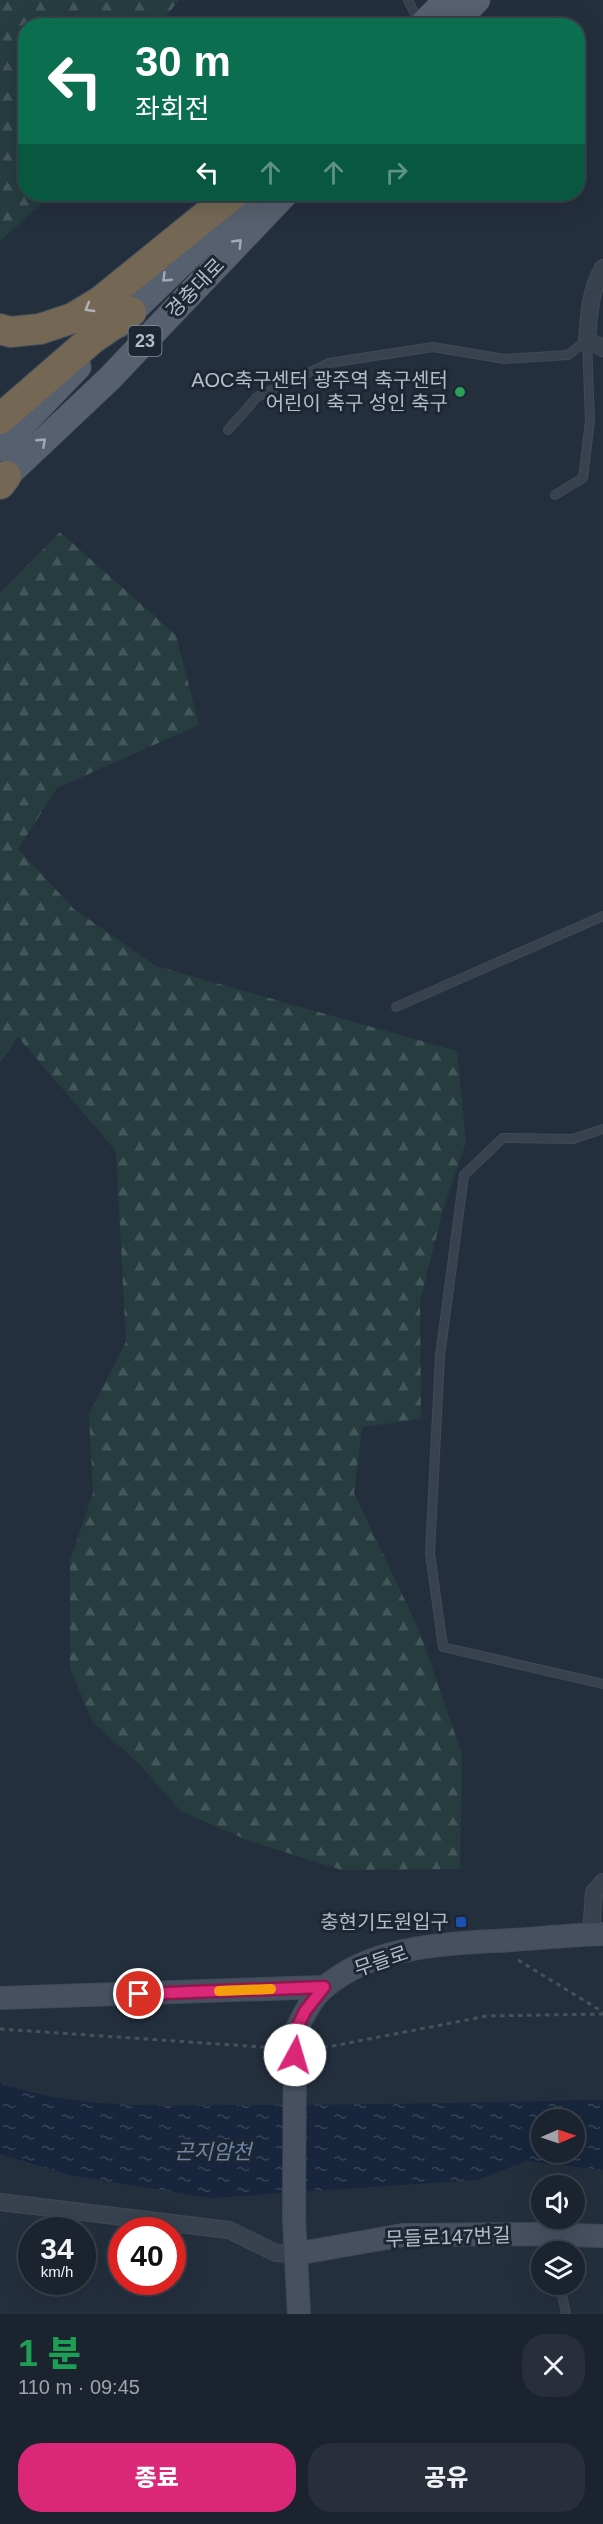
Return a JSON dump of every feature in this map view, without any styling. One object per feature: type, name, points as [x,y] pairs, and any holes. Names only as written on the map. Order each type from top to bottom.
[{"type":"highway","points":[[0,329],[10,332],[40,329],[73,318],[101,301],[224,201]]},
{"type":"highway","points":[[0,419],[92,339],[131,312]]},
{"type":"main road","points":[[429,18],[447,0]]},
{"type":"main road","points":[[460,18],[477,0]]},
{"type":"main road","name":"경충대로","points":[[2,472],[131,312],[246,201]]},
{"type":"main road","name":"경충대로","points":[[2,472],[110,378],[278,201]]},
{"type":"street","points":[[603,268],[595,282],[589,308],[587,340],[603,348]]},
{"type":"street","points":[[597,1934],[594,1892],[603,1882]]},
{"type":"street","name":"무들로","points":[[295,2254],[295,2032],[305,2011],[324,1987],[354,1967],[388,1954],[430,1946],[597,1934]]},
{"type":"street","points":[[0,1998],[324,1987]]},
{"type":"street","points":[[0,2202],[229,2230],[276,2253],[295,2254],[299,2314]]},
{"type":"street","name":"무들로147번길","points":[[295,2254],[403,2235],[531,2242]]},
{"type":"street","name":"무들로147번길","points":[[560,2241],[603,2236]]},
{"type":"lane","points":[[408,0],[417,18]]},
{"type":"lane","points":[[228,430],[257,397],[329,363],[433,347],[505,359],[568,356],[587,340]]},
{"type":"lane","points":[[555,495],[583,478],[590,421],[587,340]]},
{"type":"lane","points":[[396,1006],[603,916]]},
{"type":"lane","points":[[603,1129],[573,1139],[503,1138],[464,1174],[440,1356],[430,1553],[443,1647],[603,1684]]},
{"type":"lane","points":[[562,2295],[566,2314]]},
{"type":"path","points":[[517,1959],[603,2012]]},
{"type":"green space","points":[[0,0],[179,0],[165,18],[18,18],[18,201],[44,201],[0,241]]},
{"type":"green space","points":[[60,532],[176,635],[199,725],[57,788],[18,849],[74,909],[156,966],[457,1051],[466,1142],[443,1210],[420,1301],[421,1419],[362,1427],[354,1493],[419,1630],[462,1754],[460,1869],[342,1870],[249,1841],[181,1811],[139,1764],[92,1721],[70,1668],[70,1561],[93,1493],[89,1414],[126,1342],[116,1151],[18,1037],[0,1063],[0,593]]},
{"type":"water","name":"곤지암천","points":[[0,2083],[61,2098],[125,2105],[603,2100],[603,2170],[544,2163],[585,2163],[585,2109],[531,2109],[531,2161],[477,2180],[211,2198],[69,2175],[0,2154]]},
{"type":"slow traffic","points":[[219,1991],[271,1989]]},
{"type":"place","name":"AOC축구센터 광주역 축구센터 어린이 축구 성인 축구","points":[[460,392]]},
{"type":"place","name":"충현기도원입구","points":[[461,1922]]},
{"type":"route","points":[[139,1994],[324,1987],[305,2011],[295,2032],[295,2055]]}]
